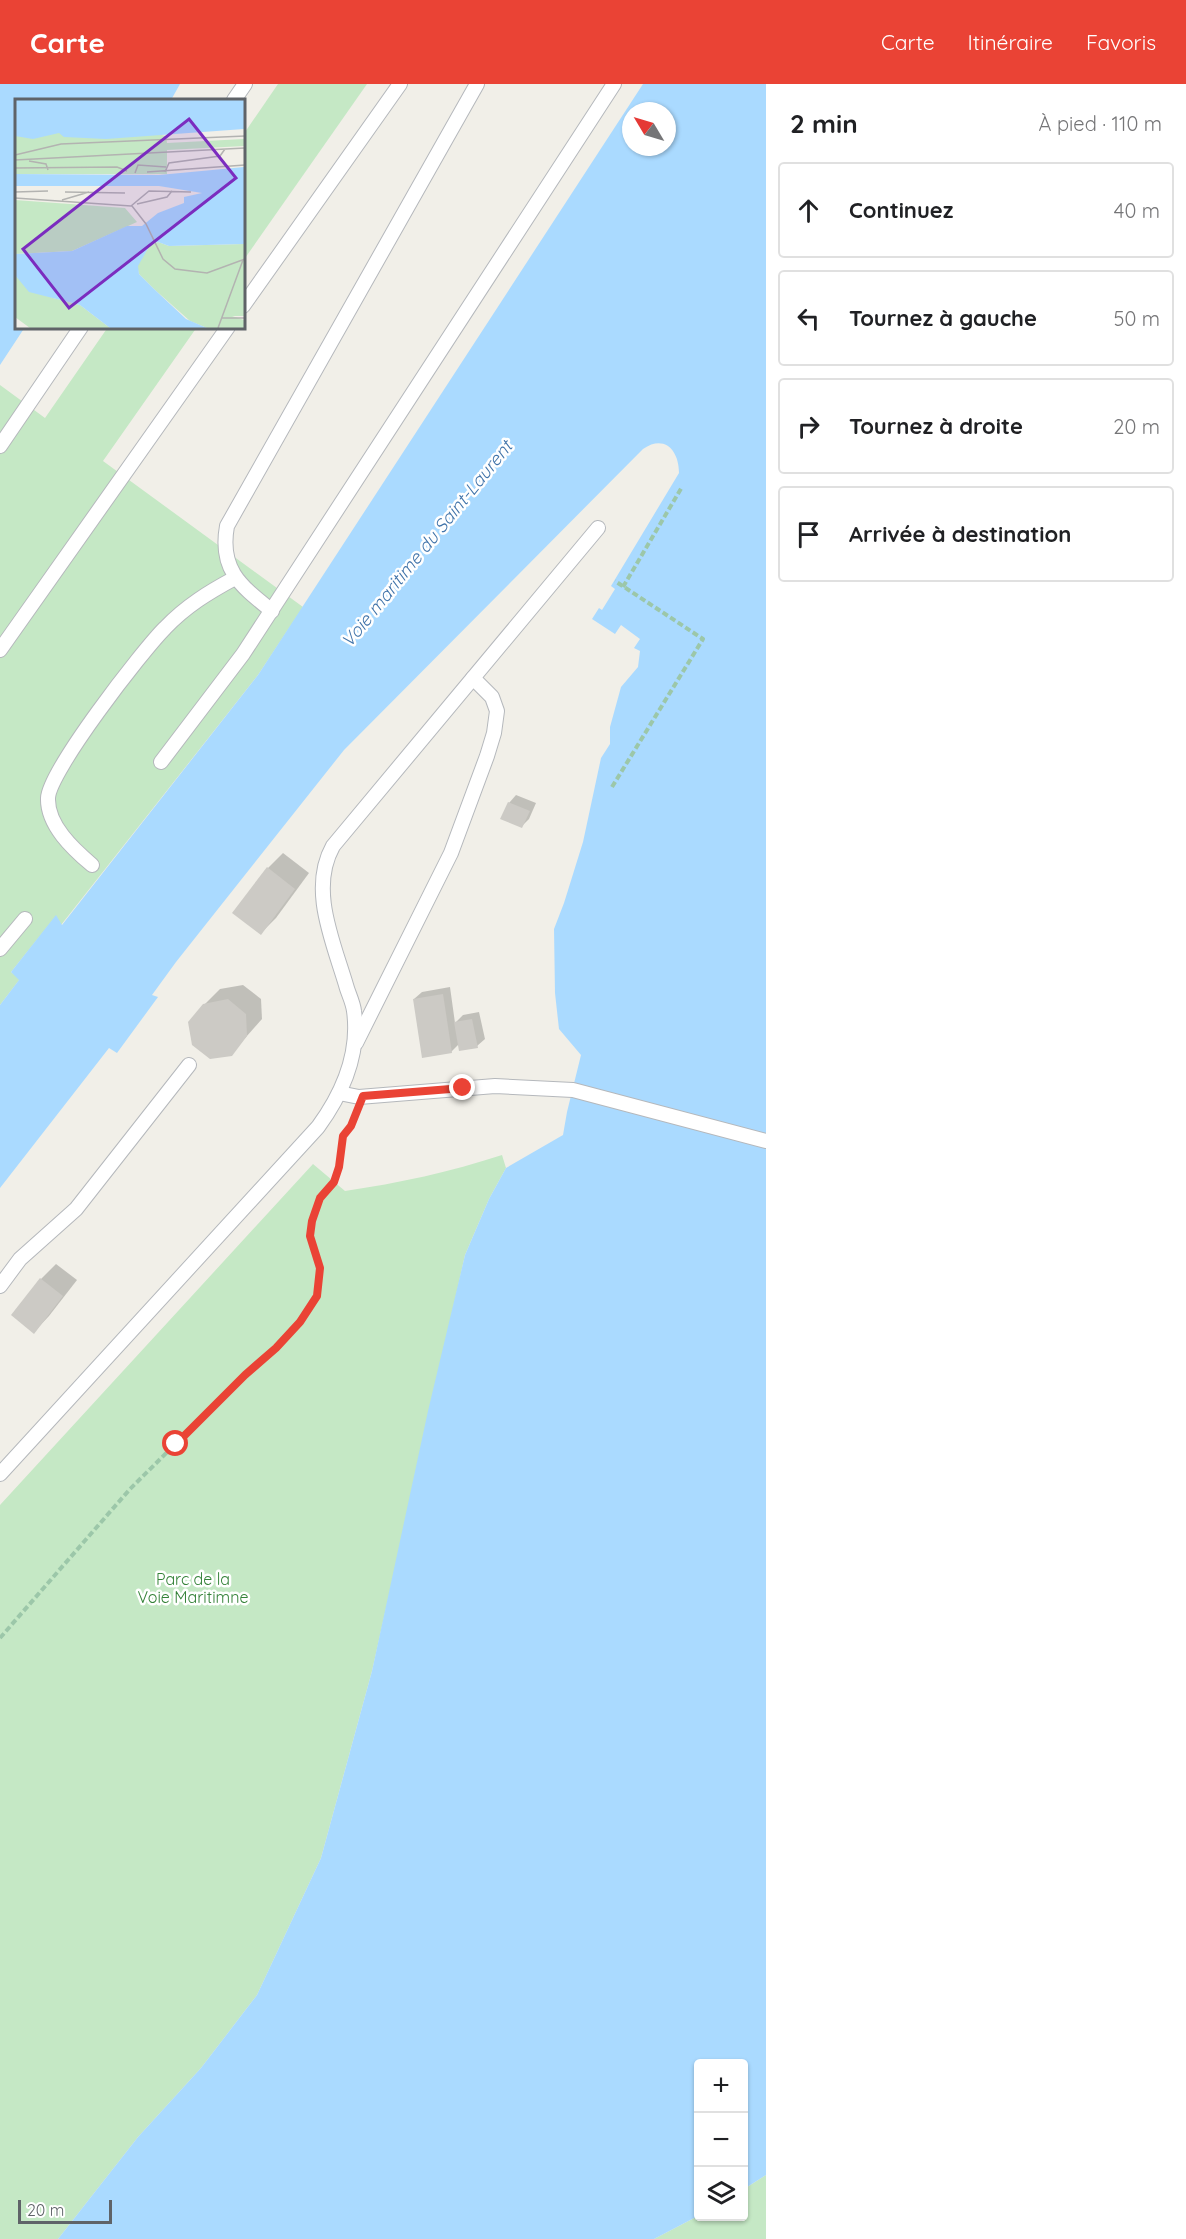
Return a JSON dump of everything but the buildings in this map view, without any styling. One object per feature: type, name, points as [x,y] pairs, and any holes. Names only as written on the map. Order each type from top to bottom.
[{"type":"lane","points":[[235,99],[245,84]]},
{"type":"lane","points":[[244,305],[400,84]]},
{"type":"lane","points":[[272,611],[246,590],[229,567],[225,551],[227,526],[477,84]]},
{"type":"lane","points":[[161,762],[243,654],[272,611],[614,84]]},
{"type":"lane","points":[[0,446],[80,328]]},
{"type":"lane","points":[[0,650],[227,328]]},
{"type":"lane","points":[[355,1045],[354,1010],[328,925],[323,898],[327,857],[333,846],[598,528]]},
{"type":"lane","points":[[92,865],[69,844],[52,816],[48,800],[49,788],[79,740],[141,655],[164,628],[203,595],[235,578]]},
{"type":"lane","points":[[0,1474],[318,1127],[332,1107],[349,1069],[355,1045],[451,853],[487,756],[494,733],[497,711],[492,697],[473,678]]},
{"type":"lane","points":[[0,949],[25,919]]},
{"type":"lane","points":[[0,1286],[20,1259],[76,1209],[189,1065]]},
{"type":"lane","points":[[339,1093],[363,1096],[495,1086],[573,1090],[766,1141]]},
{"type":"path","points":[[623,587],[682,487]]},
{"type":"path","points":[[612,787],[703,639],[615,581]]},
{"type":"path","points":[[0,1638],[130,1489],[300,1322],[317,1296],[320,1268],[310,1236],[312,1221],[320,1198],[334,1182],[339,1167],[343,1136],[351,1126],[363,1096]]},
{"type":"green space","points":[[278,84],[367,84],[244,260],[244,134]]},
{"type":"green space","points":[[107,328],[196,328],[103,461],[303,607],[258,675],[61,925],[56,916],[11,972],[20,979],[0,1005],[0,385],[45,418]]},
{"type":"green space","name":"Parc de la Voie Maritimne","points":[[502,1155],[506,1168],[489,1199],[465,1255],[372,1671],[321,1858],[257,1995],[201,2068],[138,2137],[58,2239],[0,2239],[0,1505],[313,1164],[345,1191],[424,1176]]},
{"type":"green space","points":[[766,2175],[766,2239],[654,2239],[694,2218],[694,2221],[748,2221],[748,2186]]},
{"type":"water","points":[[0,84],[180,84],[172,99],[15,99],[15,328],[24,328],[0,365]]},
{"type":"water","name":"Voie maritime du Saint-Laurent","points":[[643,84],[766,84],[766,2175],[748,2186],[748,2059],[694,2059],[694,2218],[654,2239],[58,2239],[138,2137],[201,2068],[257,1995],[321,1858],[372,1671],[428,1411],[465,1255],[489,1199],[506,1168],[563,1135],[581,1055],[559,1029],[555,993],[554,929],[583,842],[601,758],[610,744],[610,727],[621,687],[638,667],[640,651],[634,648],[640,639],[621,625],[615,634],[592,619],[599,608],[602,610],[615,589],[611,586],[679,473],[673,452],[664,444],[658,443],[643,449],[344,750],[176,962],[152,995],[158,997],[117,1053],[109,1048],[0,1188],[0,1005],[19,980],[11,972],[56,915],[62,925],[258,675],[622,116],[622,156],[676,156],[676,102],[631,102]]},
{"type":"route","points":[[176,1444],[245,1375],[276,1348],[300,1322],[317,1296],[320,1268],[310,1236],[312,1221],[320,1198],[334,1182],[339,1167],[343,1136],[351,1126],[363,1096],[463,1088]]}]
